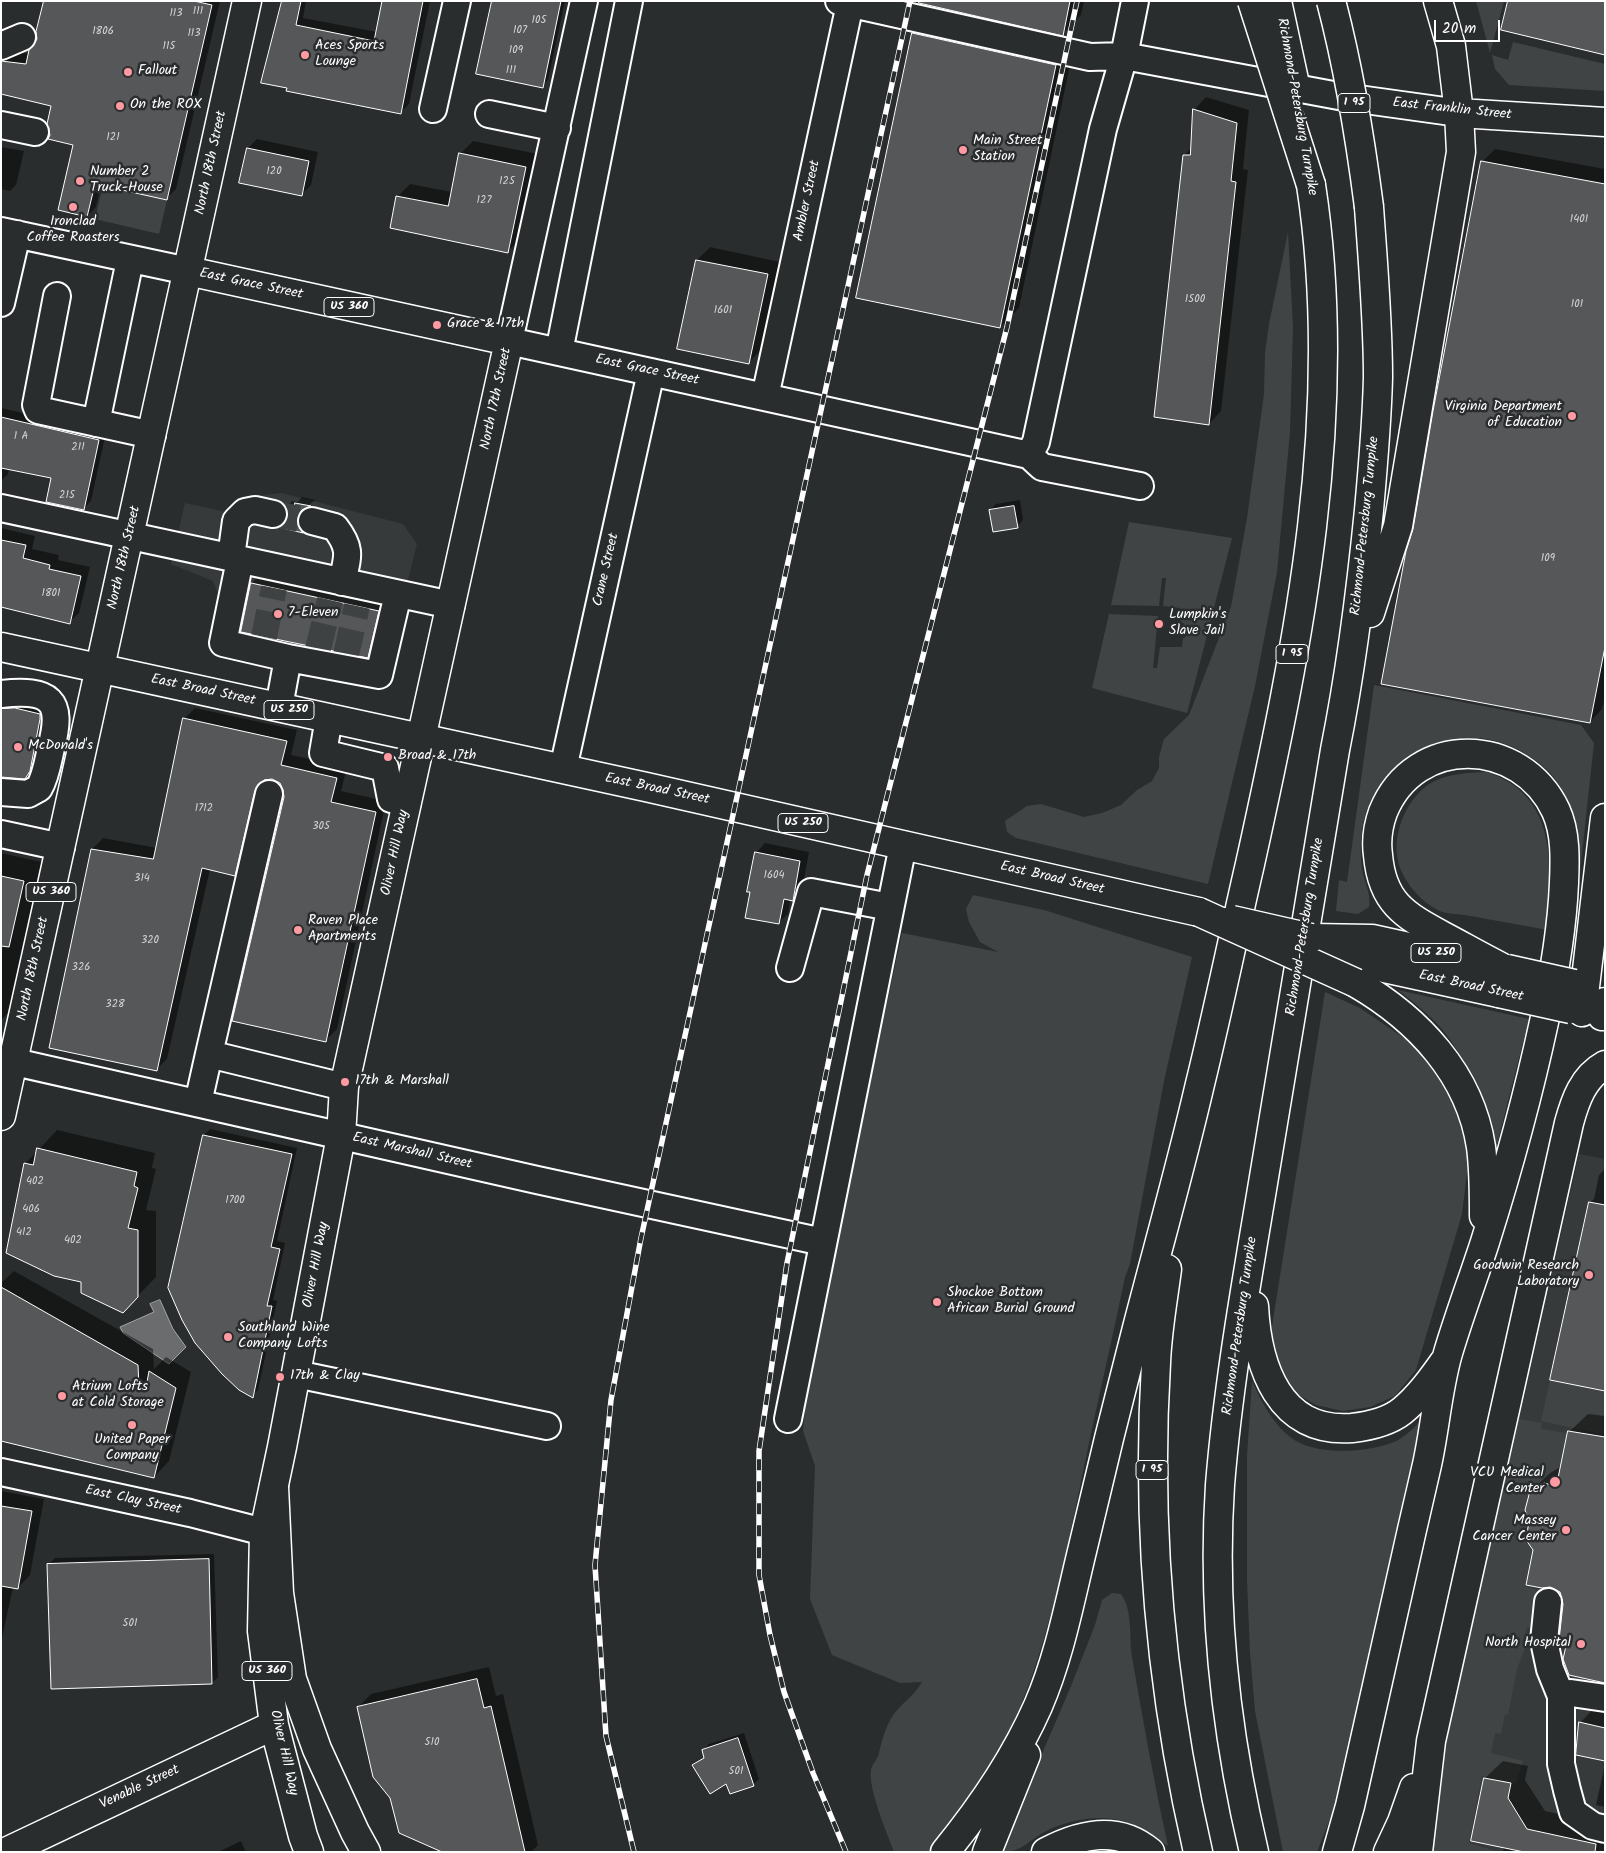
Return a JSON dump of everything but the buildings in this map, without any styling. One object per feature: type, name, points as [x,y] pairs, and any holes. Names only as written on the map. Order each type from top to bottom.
[{"type":"main road","name":"North 18th Street","points":[[1,1116],[8,1060],[61,847],[247,1]]},
{"type":"main road","points":[[1252,1],[1311,185]]},
{"type":"main road","name":"Richmond-Petersburg Turnpike","points":[[1200,1088],[1282,710],[1314,523],[1322,427],[1323,361],[1315,212],[1297,99],[1277,1]]},
{"type":"main road","name":"Richmond-Petersburg Turnpike","points":[[1254,1852],[1231,1724],[1219,1589],[1220,1488],[1225,1437],[1252,1247],[1335,750],[1350,674],[1371,489],[1378,379],[1377,320],[1369,207],[1352,92],[1331,1]]},
{"type":"main road","points":[[1350,674],[1398,526],[1461,152],[1459,113],[1451,46],[1438,1]]},
{"type":"main road","name":"East Franklin Street","points":[[1459,113],[1605,122]]},
{"type":"main road","name":"East Grace Street","points":[[188,271],[510,341]]},
{"type":"main road","name":"North 17th Street","points":[[421,738],[510,341]]},
{"type":"main road","name":"East Broad Street","points":[[1,647],[563,769],[1191,910],[1311,938],[1365,962],[1502,976],[1591,1002]]},
{"type":"main road","name":"Oliver Hill Way","points":[[309,1852],[303,1836],[274,1725],[262,1631],[264,1532],[341,1136],[344,1086],[421,738]]},
{"type":"main road","points":[[1337,1852],[1350,1806],[1431,1446],[1447,1357],[1485,1241],[1522,1114],[1552,981],[1562,909],[1564,843],[1561,827],[1552,805],[1537,783],[1525,771],[1494,756],[1458,754],[1438,759],[1407,777],[1394,792],[1384,812],[1377,846],[1380,874],[1391,899],[1409,918],[1502,976]]},
{"type":"main road","points":[[1591,1002],[1605,818]]},
{"type":"main road","points":[[1191,910],[1365,962],[1380,997],[1426,1036],[1441,1054],[1466,1096],[1474,1115],[1481,1148],[1485,1241]]},
{"type":"main road","points":[[1388,1852],[1402,1822],[1430,1741],[1574,1104],[1594,1072],[1605,1065]]},
{"type":"main road","points":[[987,1852],[1021,1769],[1055,1658],[1119,1395],[1200,1088]]},
{"type":"main road","name":"I 95","points":[[1198,1852],[1168,1695],[1157,1582],[1152,1465],[1156,1362],[1168,1261],[1200,1088]]},
{"type":"main road","points":[[1252,1247],[1254,1321],[1262,1365],[1279,1396],[1293,1410],[1310,1422],[1343,1428],[1375,1424],[1389,1419],[1412,1402],[1428,1384],[1447,1357]]},
{"type":"main road","points":[[274,1487],[278,1593],[292,1679],[318,1749],[355,1832],[366,1852]]},
{"type":"main road","points":[[945,1852],[973,1816],[1016,1749],[1038,1704],[1055,1658]]},
{"type":"main road","name":"Venable Street","points":[[6,1852],[43,1844],[274,1725]]},
{"type":"main road","points":[[1418,1852],[1430,1741]]},
{"type":"main road","points":[[1046,1852],[1062,1844],[1092,1834],[1117,1836],[1150,1852]]},
{"type":"street","points":[[433,109],[457,1]]},
{"type":"street","name":"North 17th Street","points":[[510,341],[584,1]]},
{"type":"street","points":[[559,352],[629,1]]},
{"type":"street","points":[[1135,1],[1124,56],[1103,129],[1036,442],[1029,455],[1042,467],[1140,486]]},
{"type":"street","points":[[1323,1],[1344,97]]},
{"type":"street","name":"East Franklin Street","points":[[845,2],[1090,57],[1124,56],[1344,97],[1459,113]]},
{"type":"street","name":"Ambler Street","points":[[765,397],[845,2]]},
{"type":"street","points":[[489,114],[556,128]]},
{"type":"street","points":[[1,125],[35,132]]},
{"type":"street","name":"East Grace Street","points":[[9,232],[130,260],[188,271]]},
{"type":"street","points":[[1,303],[9,232]]},
{"type":"street","points":[[96,423],[130,260]]},
{"type":"street","points":[[58,296],[36,405],[38,410],[152,435]]},
{"type":"street","name":"East Grace Street","points":[[510,341],[1029,455]]},
{"type":"street","name":"Crane Street","points":[[563,769],[651,372]]},
{"type":"street","points":[[1,508],[235,558],[276,578],[345,591],[398,594],[451,606]]},
{"type":"street","points":[[273,514],[255,510],[245,512],[236,521],[235,558],[223,643],[263,644],[288,658],[316,656],[344,662],[379,675],[398,594]]},
{"type":"street","points":[[312,521],[336,527],[347,542],[345,591]]},
{"type":"street","points":[[279,707],[288,658]]},
{"type":"street","points":[[1,694],[35,693],[48,698],[57,711],[57,724],[39,788],[28,794],[1,792]]},
{"type":"street","points":[[329,718],[323,753],[385,768],[391,799],[407,803]]},
{"type":"street","points":[[198,1103],[269,794]]},
{"type":"street","points":[[1,834],[61,847]]},
{"type":"street","points":[[788,1419],[903,846]]},
{"type":"street","points":[[790,968],[810,892],[890,907]]},
{"type":"street","points":[[209,1054],[344,1086]]},
{"type":"street","name":"East Marshall Street","points":[[8,1060],[341,1136],[823,1242]]},
{"type":"street","points":[[296,1374],[547,1426]]},
{"type":"street","name":"East Clay Street","points":[[1,1472],[190,1513],[264,1532]]},
{"type":"street","points":[[1548,1602],[1544,1641],[1550,1669],[1561,1696],[1561,1764],[1573,1812],[1593,1826],[1605,1829]]},
{"type":"street","points":[[1561,1696],[1571,1693],[1605,1698]]},
{"type":"shaded area","points":[[1476,1],[1504,1],[1490,53]]},
{"type":"shaded area","points":[[1513,42],[1605,64],[1605,91],[1509,85],[1495,69],[1492,55],[1508,60]]},
{"type":"shaded area","points":[[103,185],[167,200],[159,234],[95,219]]},
{"type":"shaded area","points":[[1288,232],[1293,328],[1290,432],[1277,572],[1255,686],[1208,884],[1016,838],[1007,832],[1005,821],[1027,806],[1041,804],[1084,817],[1102,813],[1121,805],[1137,790],[1152,781],[1159,768],[1159,757],[1164,739],[1189,715],[1231,607],[1247,518],[1264,394],[1265,353],[1269,324]]},
{"type":"shaded area","points":[[282,493],[403,524],[417,544],[381,688],[209,648],[219,596],[213,581],[171,564],[185,503],[226,512],[245,497]]},
{"type":"shaded area","points":[[1129,522],[1232,538],[1187,713],[1092,688],[1109,614],[1158,616],[1153,668],[1157,668],[1160,647],[1182,647],[1183,638],[1185,638],[1186,628],[1183,627],[1184,623],[1179,623],[1180,608],[1163,606],[1166,578],[1162,578],[1159,606],[1111,605]]},
{"type":"shaded area","points":[[1374,685],[1581,725],[1594,743],[1580,872],[1577,835],[1572,812],[1562,790],[1549,772],[1526,754],[1504,743],[1481,738],[1458,739],[1435,744],[1414,753],[1395,768],[1380,785],[1365,815],[1361,840],[1362,866],[1369,894],[1369,907],[1358,914],[1336,911],[1339,880],[1347,882]]},
{"type":"shaded area","points":[[1487,772],[1510,783],[1527,798],[1539,816],[1546,836],[1549,859],[1548,930],[1439,911],[1416,893],[1401,871],[1397,855],[1400,824],[1409,805],[1416,796],[1431,783],[1444,777]]},
{"type":"shaded area","name":"Shockoe Bottom African Burial Ground","points":[[973,895],[1044,910],[1192,957],[1164,1081],[1130,1264],[1125,1277],[1062,1571],[1034,1671],[1015,1719],[992,1766],[964,1810],[930,1852],[894,1852],[875,1799],[871,1770],[891,1718],[922,1682],[900,1683],[832,1655],[810,1599],[815,1466],[803,1431],[808,1373],[902,933],[998,952],[980,942],[969,922],[966,909]]},
{"type":"shaded area","points":[[1398,990],[1529,1019],[1496,1148],[1478,1093],[1459,1053],[1434,1020]]},
{"type":"shaded area","points":[[1325,992],[1360,1008],[1407,1040],[1434,1069],[1455,1109],[1469,1155],[1462,1214],[1416,1370],[1395,1396],[1370,1407],[1343,1411],[1316,1405],[1292,1391],[1276,1368],[1270,1339]]},
{"type":"shaded area","name":"VCU Medical Center","points":[[1579,1154],[1605,1159],[1605,1852],[1432,1852],[1434,1794]]},
{"type":"shaded area","points":[[160,1300],[173,1329],[186,1347],[169,1364],[123,1333],[120,1327],[154,1312],[150,1304]]},
{"type":"shaded area","points":[[1550,1380],[1605,1392],[1605,1435],[1541,1421]]},
{"type":"shaded area","points":[[1252,1381],[1271,1416],[1284,1432],[1300,1443],[1310,1447],[1334,1451],[1372,1448],[1394,1442],[1421,1421],[1332,1814],[1317,1852],[1283,1852],[1255,1711],[1247,1580],[1247,1456]]},
{"type":"shaded area","points":[[1519,1419],[1542,1423],[1541,1429],[1567,1433],[1555,1484],[1544,1482],[1530,1490],[1528,1497],[1525,1540],[1532,1551],[1525,1586],[1537,1590],[1530,1627],[1526,1628],[1526,1646],[1517,1669],[1508,1715],[1505,1714],[1501,1734],[1495,1733],[1491,1753],[1523,1761],[1516,1783],[1482,1776],[1469,1843],[1499,1852],[1432,1852],[1434,1794]]},
{"type":"shaded area","points":[[1112,1593],[1121,1594],[1127,1608],[1132,1657],[1168,1846],[1139,1828],[1125,1822],[1114,1819],[1092,1818],[1058,1826],[1041,1834],[1020,1848],[1000,1852],[1071,1686],[1095,1625],[1102,1600]]},
{"type":"tunnel","points":[[273,514],[312,521]]},
{"type":"tunnel","points":[[264,637],[274,588]]},
{"type":"tunnel","points":[[318,649],[330,600]]},
{"type":"tunnel","points":[[346,655],[357,606]]},
{"type":"railway","points":[[634,1852],[606,1736],[595,1565],[611,1400],[641,1238],[910,1]]},
{"type":"railway","points":[[846,1852],[813,1773],[784,1692],[770,1635],[759,1575],[759,1451],[787,1263],[867,875],[1007,327],[1077,1]]},
{"type":"place","name":"Aces Sports Lounge","points":[[305,55]]},
{"type":"place","name":"Fallout","points":[[128,72]]},
{"type":"place","name":"On the ROX","points":[[120,106]]},
{"type":"place","name":"Main Street Station","points":[[963,150]]},
{"type":"place","name":"Number 2 Truck-House","points":[[80,181]]},
{"type":"place","name":"Ironclad Coffee Roasters","points":[[73,207]]},
{"type":"place","name":"Grace & 17th","points":[[437,325]]},
{"type":"place","name":"Virginia Department of Education","points":[[1572,416]]},
{"type":"place","name":"7-Eleven","points":[[278,614]]},
{"type":"place","name":"Lumpkin's Slave Jail","points":[[1159,624]]},
{"type":"place","name":"McDonald's","points":[[18,747]]},
{"type":"place","name":"Broad & 17th","points":[[388,757]]},
{"type":"place","name":"Raven Place Apartments","points":[[298,930]]},
{"type":"place","name":"17th & Marshall","points":[[345,1082]]},
{"type":"place","name":"Goodwin Research Laboratory","points":[[1589,1275]]},
{"type":"place","name":"Shockoe Bottom African Burial Ground","points":[[937,1302]]},
{"type":"place","name":"Southland Wine Company Lofts","points":[[228,1337]]},
{"type":"place","name":"17th & Clay","points":[[280,1377]]},
{"type":"place","name":"Atrium Lofts at Cold Storage","points":[[62,1396]]},
{"type":"place","name":"United Paper Company","points":[[132,1425]]},
{"type":"place","name":"VCU Medical Center","points":[[1555,1482]]},
{"type":"place","name":"Massey Cancer Center","points":[[1566,1530]]},
{"type":"place","name":"North Hospital","points":[[1581,1644]]}]
